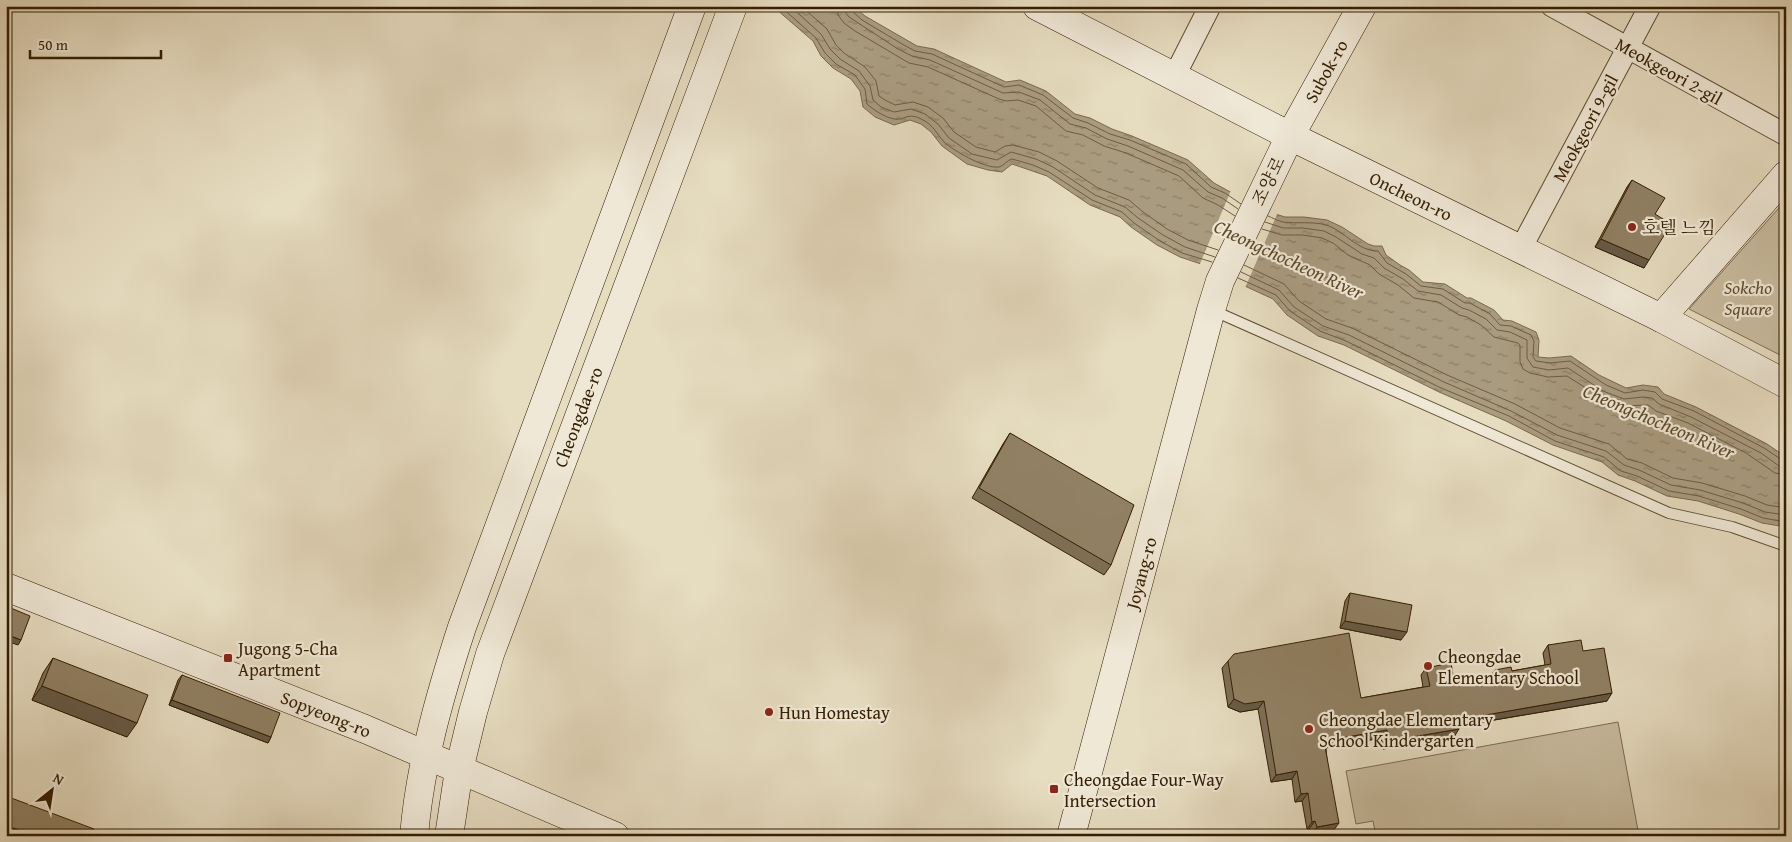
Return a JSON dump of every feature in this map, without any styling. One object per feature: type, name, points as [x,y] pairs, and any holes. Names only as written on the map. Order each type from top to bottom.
[{"type":"street","name":"Cheongdae-ro","points":[[414,836],[416,810],[436,709],[462,627],[692,6]]},
{"type":"street","name":"Cheongdae-ro","points":[[449,836],[459,770],[475,703],[503,617],[733,6]]},
{"type":"street","name":"Oncheon-ro","points":[[1037,6],[1290,136],[1660,318],[1786,384]]},
{"type":"street","points":[[1174,77],[1210,6]]},
{"type":"street","name":"Subok-ro","points":[[1290,136],[1362,6]]},
{"type":"street","name":"Meokgeori 2-gil","points":[[1552,6],[1786,135]]},
{"type":"street","name":"Meokgeori 9-gil","points":[[1520,250],[1650,6]]},
{"type":"street","name":"조양로","points":[[1211,310],[1220,281],[1290,136]]},
{"type":"street","points":[[1660,318],[1786,175]]},
{"type":"street","name":"Joyang-ro","points":[[1071,836],[1211,310]]},
{"type":"street","name":"Sopyeong-ro","points":[[6,587],[426,755],[615,836]]},
{"type":"lane","points":[[1211,310],[1669,513],[1732,527],[1786,546]]},
{"type":"green space","name":"Sokcho Square","points":[[1786,200],[1786,358],[1689,309]]},
{"type":"green space","points":[[1618,722],[1639,836],[1376,836],[1373,821],[1356,824],[1346,771]]},
{"type":"water","name":"Cheongchocheon River","points":[[770,6],[853,6],[865,16],[917,46],[934,49],[1006,82],[1020,80],[1046,91],[1075,114],[1090,118],[1188,160],[1214,183],[1263,210],[1285,217],[1327,220],[1342,227],[1368,244],[1382,246],[1386,255],[1423,282],[1445,284],[1467,298],[1471,298],[1494,310],[1503,320],[1512,321],[1536,332],[1539,340],[1538,357],[1571,356],[1599,375],[1626,388],[1643,385],[1658,387],[1664,394],[1696,407],[1767,444],[1786,457],[1786,527],[1762,523],[1698,501],[1667,496],[1618,475],[1602,462],[1553,445],[1344,345],[1318,336],[1287,315],[1273,299],[1234,281],[1210,267],[1180,257],[1157,245],[1120,217],[1090,205],[1047,176],[1012,164],[1002,172],[967,164],[942,146],[931,132],[921,124],[910,120],[894,125],[875,117],[863,107],[860,91],[851,79],[833,68],[821,56],[813,41]]},
{"type":"pier","points":[[1232,188],[1250,201],[1278,212],[1245,288],[1232,284],[1209,269],[1199,266]]},
{"type":"building","name":"호텔 느낌","points":[[1632,180],[1665,198],[1655,214],[1671,224],[1649,260],[1601,239]]},
{"type":"building","points":[[1010,433],[1134,505],[1111,565],[979,488]]},
{"type":"building","points":[[1350,593],[1412,605],[1407,632],[1345,621]]},
{"type":"building","points":[[6,606],[30,616],[21,640],[6,634]]},
{"type":"building","points":[[1349,633],[1361,698],[1430,686],[1426,668],[1451,663],[1454,681],[1496,674],[1495,670],[1511,667],[1512,671],[1551,664],[1548,645],[1581,640],[1583,651],[1604,648],[1612,693],[1457,720],[1459,729],[1389,741],[1387,730],[1324,741],[1339,823],[1317,827],[1315,821],[1312,822],[1308,793],[1301,794],[1297,771],[1276,775],[1264,701],[1245,704],[1234,699],[1228,661],[1234,654]]},
{"type":"building","points":[[53,658],[148,695],[137,723],[42,686]]},
{"type":"building","points":[[182,675],[280,713],[271,737],[172,700]]},
{"type":"building","points":[[6,796],[94,829],[91,836],[34,836],[6,825]]},
{"type":"place","name":"호텔 느낌","points":[[1632,227]]},
{"type":"place","name":"Jugong 5-Cha Apartment","points":[[228,658]]},
{"type":"place","name":"Cheongdae Elementary School","points":[[1428,666]]},
{"type":"place","name":"Hun Homestay","points":[[769,712]]},
{"type":"place","name":"Cheongdae Elementary School Kindergarten","points":[[1309,729]]},
{"type":"place","name":"Cheongdae Four-Way Intersection","points":[[1054,789]]}]
